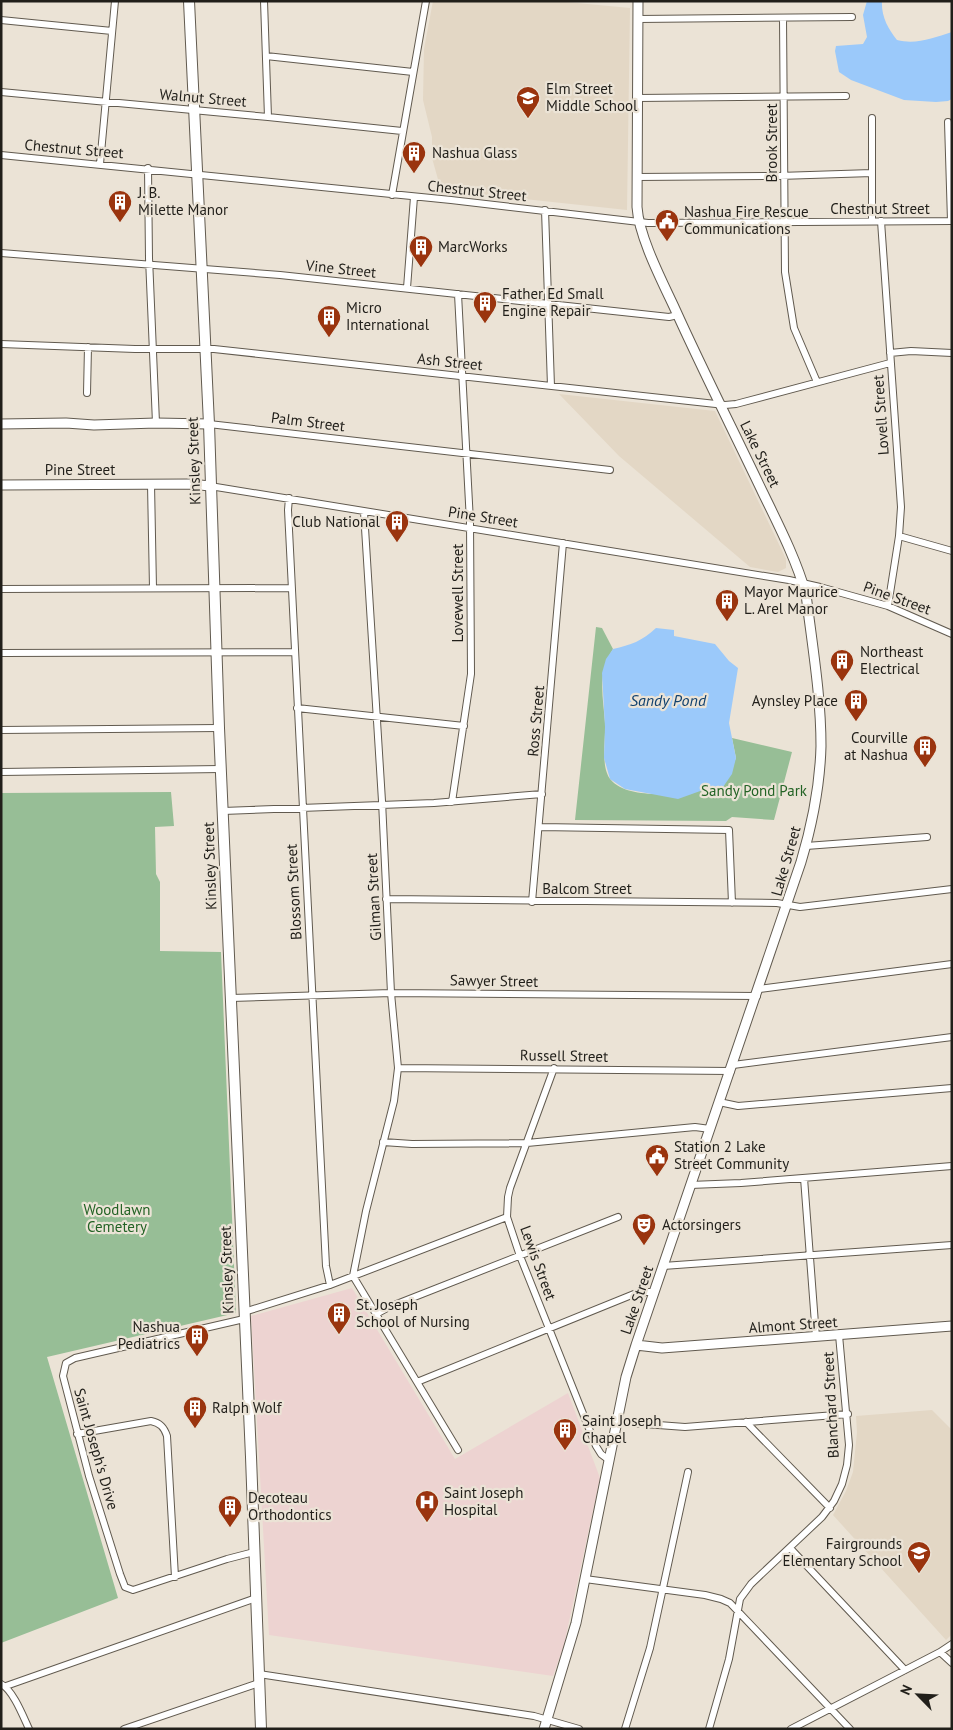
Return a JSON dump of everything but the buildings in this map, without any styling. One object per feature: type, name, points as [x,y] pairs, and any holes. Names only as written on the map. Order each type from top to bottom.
[{"type":"main road","name":"Kinsley Street","points":[[189,1],[209,424],[219,728],[261,1729]]},
{"type":"street","points":[[100,164],[115,1]]},
{"type":"street","points":[[264,1],[268,117]]},
{"type":"street","points":[[392,195],[426,1]]},
{"type":"street","name":"Lake Street","points":[[544,1729],[570,1645],[626,1377],[806,846],[817,785],[821,747],[818,700],[806,594],[803,584],[780,529],[655,265],[639,222],[637,210],[638,1]]},
{"type":"street","points":[[638,19],[852,17]]},
{"type":"street","name":"Brook Street","points":[[783,18],[785,266],[792,321],[817,382]]},
{"type":"street","points":[[1,20],[112,31]]},
{"type":"street","points":[[266,56],[413,72]]},
{"type":"street","name":"Walnut Street","points":[[1,92],[402,131]]},
{"type":"street","points":[[637,98],[846,96]]},
{"type":"street","points":[[872,118],[872,221]]},
{"type":"street","points":[[948,122],[951,221]]},
{"type":"street","name":"Chestnut Street","points":[[1,155],[148,168],[545,210],[639,222],[951,221]]},
{"type":"street","points":[[148,168],[149,264],[156,423]]},
{"type":"street","points":[[637,177],[784,176],[872,173]]},
{"type":"street","points":[[407,288],[414,197]]},
{"type":"street","points":[[545,210],[544,225],[549,304],[551,386]]},
{"type":"street","name":"Lovell Street","points":[[881,221],[901,507],[899,536],[888,606]]},
{"type":"street","name":"Vine Street","points":[[1,253],[149,264],[407,288],[669,317],[678,315]]},
{"type":"street","name":"Lovewell Street","points":[[452,802],[471,674],[470,529],[458,294]]},
{"type":"street","name":"Ash Street","points":[[1,344],[154,349],[204,348],[720,404],[736,404],[890,363]]},
{"type":"street","points":[[86,393],[88,347]]},
{"type":"street","points":[[890,353],[911,351],[952,353]]},
{"type":"street","name":"Palm Street","points":[[1,424],[209,424],[610,470]]},
{"type":"street","points":[[151,484],[153,588]]},
{"type":"street","name":"Pine Street","points":[[1,485],[194,484],[289,498],[364,512],[766,576],[820,587],[888,606],[952,634]]},
{"type":"street","name":"Blossom Street","points":[[289,498],[288,510],[311,996],[326,1266],[330,1285]]},
{"type":"street","name":"Gilman Street","points":[[353,1276],[366,1211],[394,1101],[398,1068],[391,993],[382,805],[364,512]]},
{"type":"street","points":[[899,536],[952,551]]},
{"type":"street","name":"Ross Street","points":[[532,902],[564,543]]},
{"type":"street","points":[[1,589],[292,588]]},
{"type":"street","points":[[1,653],[295,652]]},
{"type":"street","points":[[297,708],[464,726]]},
{"type":"street","points":[[1,730],[219,728]]},
{"type":"street","points":[[1,772],[221,768]]},
{"type":"street","points":[[223,811],[452,802],[542,794]]},
{"type":"street","points":[[540,827],[729,830],[732,902]]},
{"type":"street","points":[[806,846],[928,837]]},
{"type":"street","name":"Balcom Street","points":[[386,899],[532,902],[732,902],[776,903],[787,906],[809,907],[952,888]]},
{"type":"street","name":"Sawyer Street","points":[[231,998],[391,993],[758,992],[952,964]]},
{"type":"street","name":"Russell Street","points":[[398,1068],[732,1068],[952,1037]]},
{"type":"street","name":"Lewis Street","points":[[554,1068],[510,1188],[507,1217],[520,1256],[596,1446],[601,1454],[609,1460]]},
{"type":"street","points":[[719,1102],[738,1106],[952,1088]]},
{"type":"street","points":[[384,1142],[412,1144],[527,1143],[695,1127],[710,1129]]},
{"type":"street","points":[[690,1185],[952,1166]]},
{"type":"street","points":[[804,1178],[816,1337]]},
{"type":"street","points":[[244,1315],[330,1285],[507,1217]]},
{"type":"street","points":[[376,1314],[389,1307],[618,1217]]},
{"type":"street","points":[[663,1266],[952,1245]]},
{"type":"street","points":[[353,1276],[458,1450]]},
{"type":"street","points":[[417,1382],[634,1294],[654,1292]]},
{"type":"street","name":"Saint Joseph's Drive","points":[[244,1315],[70,1360],[64,1367],[63,1376],[78,1434],[125,1587],[133,1590],[236,1556],[254,1552]]},
{"type":"street","name":"Almont Street","points":[[636,1345],[662,1348],[952,1326]]},
{"type":"street","name":"Blanchard Street","points":[[709,1729],[729,1659],[740,1599],[745,1590],[830,1508],[839,1493],[847,1465],[849,1445],[848,1414],[840,1335]]},
{"type":"street","points":[[618,1422],[685,1426],[848,1414]]},
{"type":"street","points":[[78,1434],[151,1421],[158,1423],[164,1428],[168,1436],[175,1576]]},
{"type":"street","points":[[746,1422],[830,1508]]},
{"type":"street","points":[[625,1729],[650,1648],[688,1472]]},
{"type":"street","points":[[790,1548],[905,1670]]},
{"type":"street","points":[[585,1579],[714,1596],[730,1603],[850,1729]]},
{"type":"street","points":[[29,1729],[13,1696],[4,1685],[256,1598]]},
{"type":"street","points":[[791,1729],[952,1644]]},
{"type":"street","points":[[940,1652],[952,1663]]},
{"type":"street","points":[[124,1729],[259,1679],[524,1714],[579,1729]]},
{"type":"shaded area","name":"Elm Street Middle School","points":[[433,1],[556,1],[630,8],[627,210],[441,190],[432,158],[432,137],[423,100],[424,49]]},
{"type":"shaded area","points":[[559,394],[715,411],[786,559],[786,568],[778,572],[750,567],[619,456]]},
{"type":"shaded area","name":"Saint Joseph Hospital","points":[[352,1288],[455,1459],[568,1393],[600,1478],[564,1645],[553,1676],[269,1635],[251,1316]]},
{"type":"shaded area","name":"Fairgrounds Elementary School","points":[[932,1410],[952,1430],[952,1634],[946,1640],[833,1515],[846,1491],[853,1472],[857,1432],[856,1416]]},
{"type":"green space","name":"Sandy Pond Park","points":[[596,627],[602,628],[613,649],[605,667],[602,685],[605,723],[604,753],[606,768],[611,780],[620,787],[633,792],[648,794],[681,793],[711,789],[723,787],[736,758],[732,738],[792,752],[774,820],[732,817],[726,821],[575,820]]},
{"type":"green space","name":"Woodlawn Cemetery","points":[[171,792],[174,826],[155,827],[156,874],[160,882],[160,951],[221,952],[236,1313],[47,1357],[118,1598],[1,1643],[1,793]]},
{"type":"water","points":[[867,1],[882,1],[886,22],[897,40],[918,41],[952,32],[952,99],[936,102],[904,100],[851,80],[839,72],[835,51],[836,46],[863,44],[867,37],[863,15]]},
{"type":"water","name":"Sandy Pond","points":[[656,628],[674,630],[674,636],[715,644],[729,661],[738,668],[729,723],[736,758],[732,774],[723,787],[703,790],[678,799],[625,789],[610,779],[604,758],[605,727],[602,673],[606,659],[613,649],[636,642]]},
{"type":"place","name":"Elm Street Middle School","points":[[528,119]]},
{"type":"place","name":"Nashua Glass","points":[[414,174]]},
{"type":"place","name":"J. B. Milette Manor","points":[[120,223]]},
{"type":"place","name":"Nashua Fire Rescue Communications","points":[[667,242]]},
{"type":"place","name":"MarcWorks","points":[[421,268]]},
{"type":"place","name":"Father Ed Small Engine Repair","points":[[485,324]]},
{"type":"place","name":"Micro International","points":[[329,338]]},
{"type":"place","name":"Club National","points":[[397,543]]},
{"type":"place","name":"Mayor Maurice L. Arel Manor","points":[[727,622]]},
{"type":"place","name":"Northeast Electrical","points":[[842,682]]},
{"type":"place","name":"Aynsley Place","points":[[856,722]]},
{"type":"place","name":"Courville at Nashua","points":[[925,768]]},
{"type":"place","name":"Station 2 Lake Street Community","points":[[657,1177]]},
{"type":"place","name":"Actorsingers","points":[[644,1246]]},
{"type":"place","name":"St. Joseph School of Nursing","points":[[339,1335]]},
{"type":"place","name":"Nashua Pediatrics","points":[[197,1357]]},
{"type":"place","name":"Ralph Wolf","points":[[195,1429]]},
{"type":"place","name":"Saint Joseph Chapel","points":[[565,1451]]},
{"type":"place","name":"Saint Joseph Hospital","points":[[427,1523]]},
{"type":"place","name":"Decoteau Orthodontics","points":[[230,1528]]},
{"type":"place","name":"Fairgrounds Elementary School","points":[[919,1574]]}]
